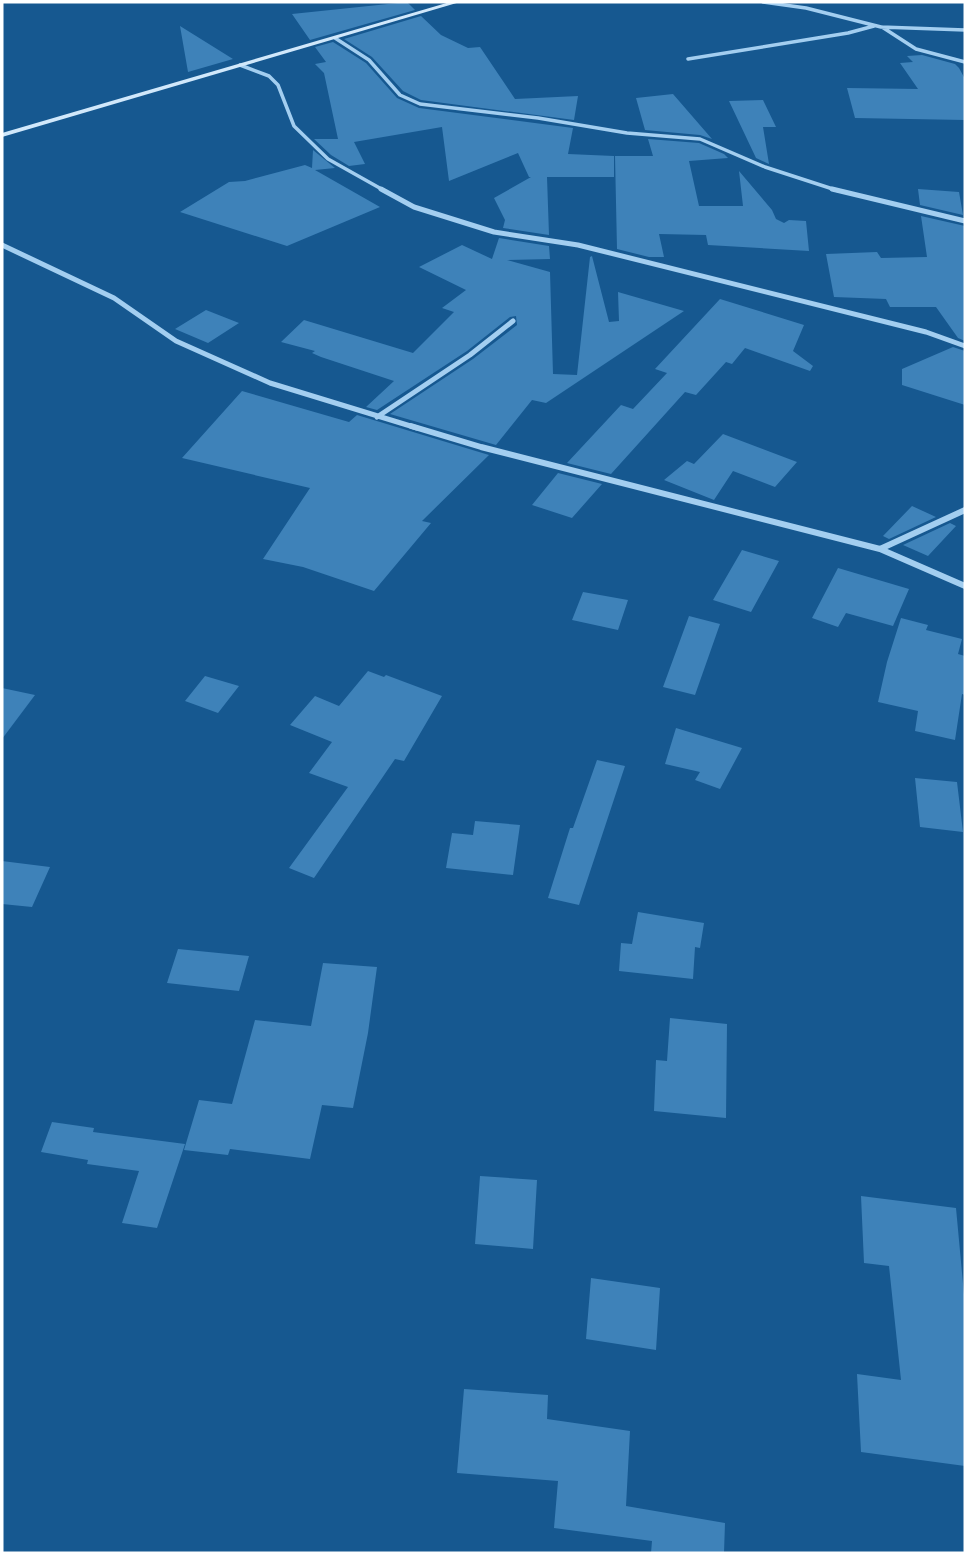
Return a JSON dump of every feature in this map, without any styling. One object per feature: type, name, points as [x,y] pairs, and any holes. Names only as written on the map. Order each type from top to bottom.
[{"type":"street","points":[[2,135],[457,2]]},
{"type":"street","points":[[763,2],[806,8],[881,27],[965,30]]},
{"type":"street","points":[[688,59],[848,33],[874,26]]},
{"type":"street","points":[[881,27],[916,49],[965,62]]},
{"type":"street","points":[[335,37],[371,62],[384,81],[402,99],[420,104],[538,118],[627,133],[700,139],[765,167],[820,186],[965,221]]},
{"type":"street","points":[[240,65],[269,76],[278,85],[294,126],[328,159],[361,180],[414,207],[494,232],[578,245],[702,278],[807,301],[926,332],[965,346]]},
{"type":"street","points":[[2,245],[114,298],[176,341],[270,383],[377,417],[610,482],[880,549],[965,586]]},
{"type":"street","points":[[377,417],[470,355],[513,321]]},
{"type":"street","points":[[880,549],[965,510]]},
{"type":"building","points":[[407,2],[415,10],[310,40],[292,14]]},
{"type":"building","points":[[421,16],[441,35],[468,48],[480,47],[515,99],[578,96],[574,120],[421,100],[403,91],[372,57],[344,39]]},
{"type":"building","points":[[180,26],[233,59],[188,72]]},
{"type":"building","points":[[333,42],[366,63],[397,98],[419,108],[573,128],[568,154],[614,156],[614,177],[547,177],[549,235],[503,228],[505,220],[494,198],[531,177],[518,153],[449,181],[442,127],[354,142],[365,164],[349,166],[331,155],[314,139],[338,139],[324,73],[315,64],[326,62],[315,47]]},
{"type":"building","points":[[922,55],[955,64],[959,68],[965,79],[965,120],[855,118],[847,88],[918,89],[900,63],[913,62],[907,56]]},
{"type":"building","points":[[673,94],[712,139],[700,135],[645,130],[636,98]]},
{"type":"building","points":[[763,100],[776,127],[763,127],[769,164],[756,158],[729,101]]},
{"type":"building","points":[[648,139],[699,143],[724,154],[728,158],[689,161],[699,206],[743,206],[739,171],[772,210],[776,219],[784,223],[789,220],[806,221],[809,251],[708,245],[706,235],[659,234],[664,257],[649,257],[617,249],[615,156],[653,156]]},
{"type":"building","points":[[313,150],[335,168],[315,170],[380,207],[287,246],[180,212],[229,182],[245,181],[305,165],[312,168]]},
{"type":"building","points":[[918,189],[959,192],[963,215],[920,205]]},
{"type":"building","points":[[921,216],[965,226],[965,341],[958,338],[936,307],[890,307],[886,299],[834,297],[826,254],[877,252],[881,258],[927,257]]},
{"type":"building","points":[[499,238],[549,246],[550,259],[507,260],[550,272],[553,374],[577,375],[592,256],[609,322],[619,321],[618,292],[684,311],[546,403],[532,400],[496,445],[390,414],[473,359],[517,325],[516,316],[510,317],[467,351],[377,410],[366,407],[394,381],[312,353],[315,351],[281,342],[304,320],[413,353],[454,312],[442,308],[466,290],[419,267],[462,245],[492,259]]},
{"type":"building","points":[[720,299],[804,325],[793,351],[813,366],[810,371],[745,348],[732,364],[726,362],[696,395],[685,392],[611,474],[567,463],[621,405],[633,409],[667,373],[655,369]]},
{"type":"building","points":[[206,310],[239,323],[208,343],[175,329]]},
{"type":"building","points":[[953,347],[965,351],[965,405],[902,385],[902,369]]},
{"type":"building","points":[[242,391],[349,422],[357,415],[489,455],[422,521],[431,523],[374,591],[303,567],[263,559],[310,488],[182,458]]},
{"type":"building","points":[[723,434],[797,462],[775,487],[733,471],[714,500],[664,480],[687,461],[694,464]]},
{"type":"building","points":[[558,473],[602,484],[572,518],[532,505]]},
{"type":"building","points":[[912,506],[936,517],[889,539],[883,536]]},
{"type":"building","points":[[950,523],[956,526],[928,556],[903,545]]},
{"type":"building","points":[[742,550],[779,561],[751,612],[713,600]]},
{"type":"building","points":[[838,568],[909,589],[893,626],[846,613],[838,627],[812,618]]},
{"type":"building","points":[[583,592],[628,600],[618,630],[572,620]]},
{"type":"building","points":[[689,616],[720,624],[695,695],[663,687]]},
{"type":"building","points":[[901,618],[928,625],[926,630],[962,639],[958,654],[965,656],[965,695],[962,694],[955,740],[915,731],[918,711],[878,702]]},
{"type":"building","points":[[368,671],[442,696],[404,761],[395,759],[314,878],[289,868],[348,787],[309,773],[332,742],[290,725],[315,696],[339,706]]},
{"type":"building","points":[[205,676],[239,686],[218,713],[185,701]]},
{"type":"building","points":[[2,688],[35,695],[2,739]]},
{"type":"building","points":[[676,728],[742,748],[720,789],[695,780],[700,772],[665,764]]},
{"type":"building","points":[[597,760],[625,766],[579,905],[548,898],[570,828],[573,828]]},
{"type":"building","points":[[915,778],[957,782],[963,832],[920,827]]},
{"type":"building","points":[[475,821],[520,825],[513,875],[446,868],[452,833],[473,835]]},
{"type":"building","points":[[2,861],[50,867],[32,907],[2,904]]},
{"type":"building","points":[[638,912],[704,923],[700,948],[695,947],[693,979],[619,971],[621,943],[632,944]]},
{"type":"building","points":[[178,949],[249,956],[239,991],[167,983]]},
{"type":"building","points":[[323,963],[377,967],[368,1033],[353,1108],[322,1105],[310,1159],[230,1149],[228,1155],[184,1150],[199,1100],[232,1104],[255,1020],[311,1026]]},
{"type":"building","points":[[670,1018],[727,1024],[726,1118],[654,1111],[656,1060],[667,1061]]},
{"type":"building","points":[[52,1122],[94,1128],[93,1132],[185,1144],[157,1228],[122,1223],[139,1171],[87,1164],[88,1160],[41,1152]]},
{"type":"building","points":[[480,1176],[537,1180],[533,1249],[475,1244]]},
{"type":"building","points":[[861,1196],[956,1208],[965,1305],[965,1466],[861,1452],[857,1374],[901,1380],[889,1266],[864,1263]]},
{"type":"building","points":[[591,1278],[660,1288],[656,1350],[586,1339]]},
{"type":"building","points":[[464,1389],[548,1395],[547,1419],[630,1431],[626,1506],[725,1523],[724,1553],[651,1553],[652,1541],[554,1528],[558,1481],[457,1473]]}]
